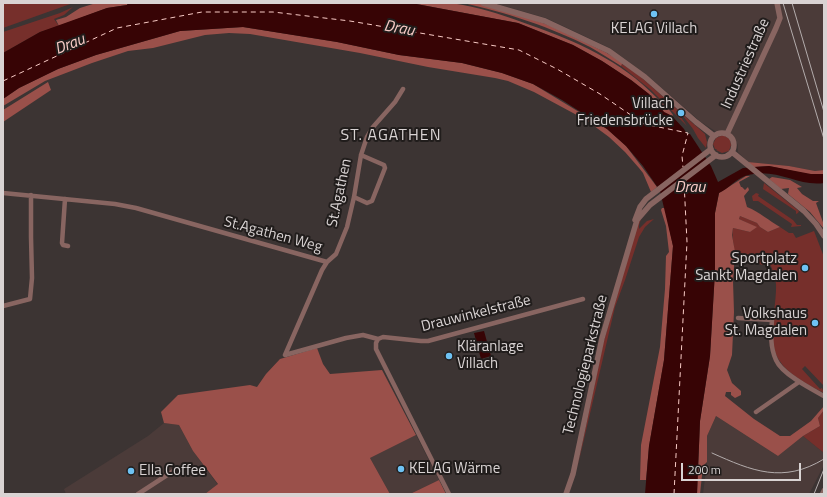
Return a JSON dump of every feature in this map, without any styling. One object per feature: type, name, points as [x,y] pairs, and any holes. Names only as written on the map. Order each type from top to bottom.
[{"type":"street","points":[[483,3],[545,21],[609,51],[645,77],[714,136]]},
{"type":"street","name":"Industriestraße","points":[[727,134],[780,18],[777,3]]},
{"type":"street","name":"St.Agathen","points":[[327,262],[336,254],[343,239],[354,197],[361,155],[367,137],[403,89]]},
{"type":"street","points":[[718,133],[727,134],[732,138],[734,144],[732,152],[725,156],[715,155],[710,149],[711,141],[718,133]]},
{"type":"street","name":"Technologieparkstraße","points":[[631,241],[638,211],[646,199],[710,149]]},
{"type":"street","points":[[732,152],[765,181],[807,214],[824,236]]},
{"type":"street","points":[[354,197],[370,203],[386,168],[384,165],[361,155]]},
{"type":"street","name":"Technologieparkstraße","points":[[566,494],[573,474],[602,338],[637,220],[650,205],[715,155]]},
{"type":"street","name":"St.Agathen Weg","points":[[3,193],[115,204],[150,211],[215,231],[327,262],[285,355],[346,338],[363,335],[378,339]]},
{"type":"street","points":[[3,306],[30,299],[32,278],[30,237],[31,195]]},
{"type":"street","points":[[65,199],[62,243],[63,245],[68,246]]},
{"type":"street","name":"Drauwinkelstraße","points":[[378,339],[391,337],[421,342],[428,341],[583,299]]},
{"type":"street","points":[[738,318],[772,320],[772,348],[776,362],[799,382],[824,396]]},
{"type":"street","points":[[378,339],[376,349],[449,494]]},
{"type":"street","points":[[756,412],[799,382]]},
{"type":"street","points":[[138,494],[178,468]]},
{"type":"street","points":[[822,494],[824,490]]},
{"type":"shaded area","points":[[3,3],[73,3],[3,28]]},
{"type":"shaded area","points":[[96,3],[128,3],[127,5],[107,8],[59,26],[56,20],[66,17],[80,8]]},
{"type":"shaded area","points":[[411,3],[450,3],[489,11],[547,31],[581,45],[628,73],[642,84],[673,115],[672,116],[664,112],[649,94],[631,80],[602,61],[573,45],[518,23]]},
{"type":"shaded area","points":[[463,3],[480,3],[515,13],[551,26],[605,52],[622,62],[622,64],[621,66],[590,47],[545,27],[495,11]]},
{"type":"shaded area","points":[[494,3],[824,3],[824,170],[815,171],[789,166],[748,162],[738,152],[738,145],[733,136],[715,131],[701,122],[647,75],[610,48],[546,18]]},
{"type":"shaded area","points":[[73,7],[64,15],[54,19],[59,26],[40,32],[3,53],[3,32],[60,13]]},
{"type":"shaded area","points":[[243,27],[337,42],[399,55],[462,63],[502,73],[533,84],[607,129],[626,146],[657,187],[651,192],[643,173],[625,152],[609,137],[586,120],[534,92],[508,81],[250,34],[229,33],[205,35],[153,48],[128,51],[45,81],[3,106],[3,99],[19,88],[58,69],[96,55],[180,31]]},
{"type":"shaded area","points":[[622,64],[634,71],[678,110],[678,113],[687,126],[651,90],[621,66]]},
{"type":"shaded area","points":[[48,82],[51,90],[3,122],[3,110]]},
{"type":"shaded area","points":[[680,112],[705,134],[707,142],[706,148],[698,138]]},
{"type":"shaded area","points":[[723,135],[730,139],[731,145],[729,151],[722,153],[715,149],[713,144],[716,138]]},
{"type":"shaded area","points":[[748,162],[789,166],[815,171],[824,170],[824,174],[807,174],[769,166],[753,167]]},
{"type":"shaded area","points":[[746,176],[750,176],[739,182],[741,187],[745,190],[748,187],[749,190],[744,196],[747,207],[756,211],[780,227],[768,232],[757,223],[740,216],[739,219],[757,227],[750,232],[733,228],[732,235],[735,252],[733,281],[734,312],[732,355],[727,370],[732,383],[741,391],[741,395],[735,398],[731,395],[731,392],[726,392],[725,396],[754,419],[780,436],[790,436],[811,421],[824,406],[824,410],[818,418],[820,426],[803,436],[778,456],[716,416],[707,436],[707,462],[703,466],[700,494],[697,494],[700,421],[710,356],[715,271],[715,213],[719,193]]},
{"type":"shaded area","points":[[772,177],[790,180],[802,187],[797,188],[802,194],[813,201],[819,201],[816,203],[824,229],[810,212],[788,194],[789,188],[781,189],[769,179]]},
{"type":"shaded area","points":[[764,183],[799,211],[798,213],[796,214],[796,211],[763,189]]},
{"type":"shaded area","points":[[756,193],[759,194],[758,196],[793,220],[797,225],[801,226],[791,227],[792,224],[758,201],[753,201],[752,196]]},
{"type":"shaded area","points":[[662,208],[665,208],[673,246],[664,360],[649,446],[646,480],[640,480],[641,445],[660,347],[666,256],[669,252],[666,226],[661,210]]},
{"type":"shaded area","points":[[740,216],[757,223],[768,232],[780,227],[789,233],[793,233],[796,238],[814,231],[824,257],[824,386],[805,366],[802,369],[820,389],[822,388],[824,393],[788,371],[783,366],[775,352],[773,343],[773,323],[776,284],[774,275],[771,266],[766,262],[762,265],[754,261],[734,261],[733,228],[750,232],[756,227],[739,219]]},
{"type":"shaded area","points":[[641,219],[639,229],[647,221],[654,219],[645,227],[639,237],[615,307],[577,469],[603,344],[638,223]]},
{"type":"shaded area","points":[[317,348],[323,364],[330,374],[382,370],[416,435],[370,458],[390,494],[205,494],[218,484],[193,451],[179,425],[164,423],[161,412],[178,395],[250,385],[257,387],[266,374],[280,359]]},
{"type":"shaded area","points":[[824,410],[824,453],[803,436],[820,426],[818,418]]},
{"type":"shaded area","points":[[716,416],[778,456],[803,436],[824,453],[824,465],[809,494],[703,494],[707,462],[707,436]]},
{"type":"shaded area","points":[[164,423],[179,425],[193,451],[218,485],[208,493],[66,494],[64,489],[148,436]]},
{"type":"shaded area","points":[[416,435],[439,480],[410,494],[390,494],[370,458]]},
{"type":"shaded area","points":[[439,480],[446,494],[410,494]]},
{"type":"water","name":"Drau","points":[[128,3],[411,3],[518,23],[573,45],[602,61],[649,94],[664,112],[672,116],[687,134],[690,134],[711,166],[718,182],[743,168],[755,167],[769,166],[811,174],[824,174],[824,183],[814,183],[766,173],[756,174],[741,178],[719,193],[715,213],[715,271],[710,356],[700,421],[697,494],[645,494],[649,446],[664,360],[673,246],[660,191],[643,166],[626,146],[607,129],[562,100],[533,84],[502,73],[462,63],[399,55],[337,42],[243,27],[180,31],[96,55],[58,69],[19,88],[3,99],[3,53],[40,32],[107,8],[127,5]]},
{"type":"water","points":[[484,331],[491,356],[481,359],[474,333]]},
{"type":"ferry route","points":[[3,81],[117,28],[202,12],[273,12],[350,21],[519,50],[557,69],[600,94],[644,124],[688,133],[682,156],[683,167]]},
{"type":"ferry route","points":[[674,494],[687,242],[684,182]]},
{"type":"railway","points":[[783,3],[824,139]]},
{"type":"railway","points":[[792,3],[824,112]]},
{"type":"railway","points":[[712,453],[754,469],[781,473],[809,467],[824,459]]},
{"type":"railway","points":[[814,494],[824,469]]},
{"type":"place","name":"KELAG Villach","points":[[654,14]]},
{"type":"place","name":"Villach Friedensbrücke","points":[[681,113]]},
{"type":"place","name":"Sportplatz Sankt Magdalen","points":[[805,268]]},
{"type":"place","name":"Volkshaus St. Magdalen","points":[[815,323]]},
{"type":"place","name":"Kläranlage Villach","points":[[449,356]]},
{"type":"place","name":"KELAG Wärme","points":[[401,469]]},
{"type":"place","name":"Ella Coffee","points":[[131,471]]},
{"type":"district","name":"ST. AGATHEN","points":[[391,136]]}]
